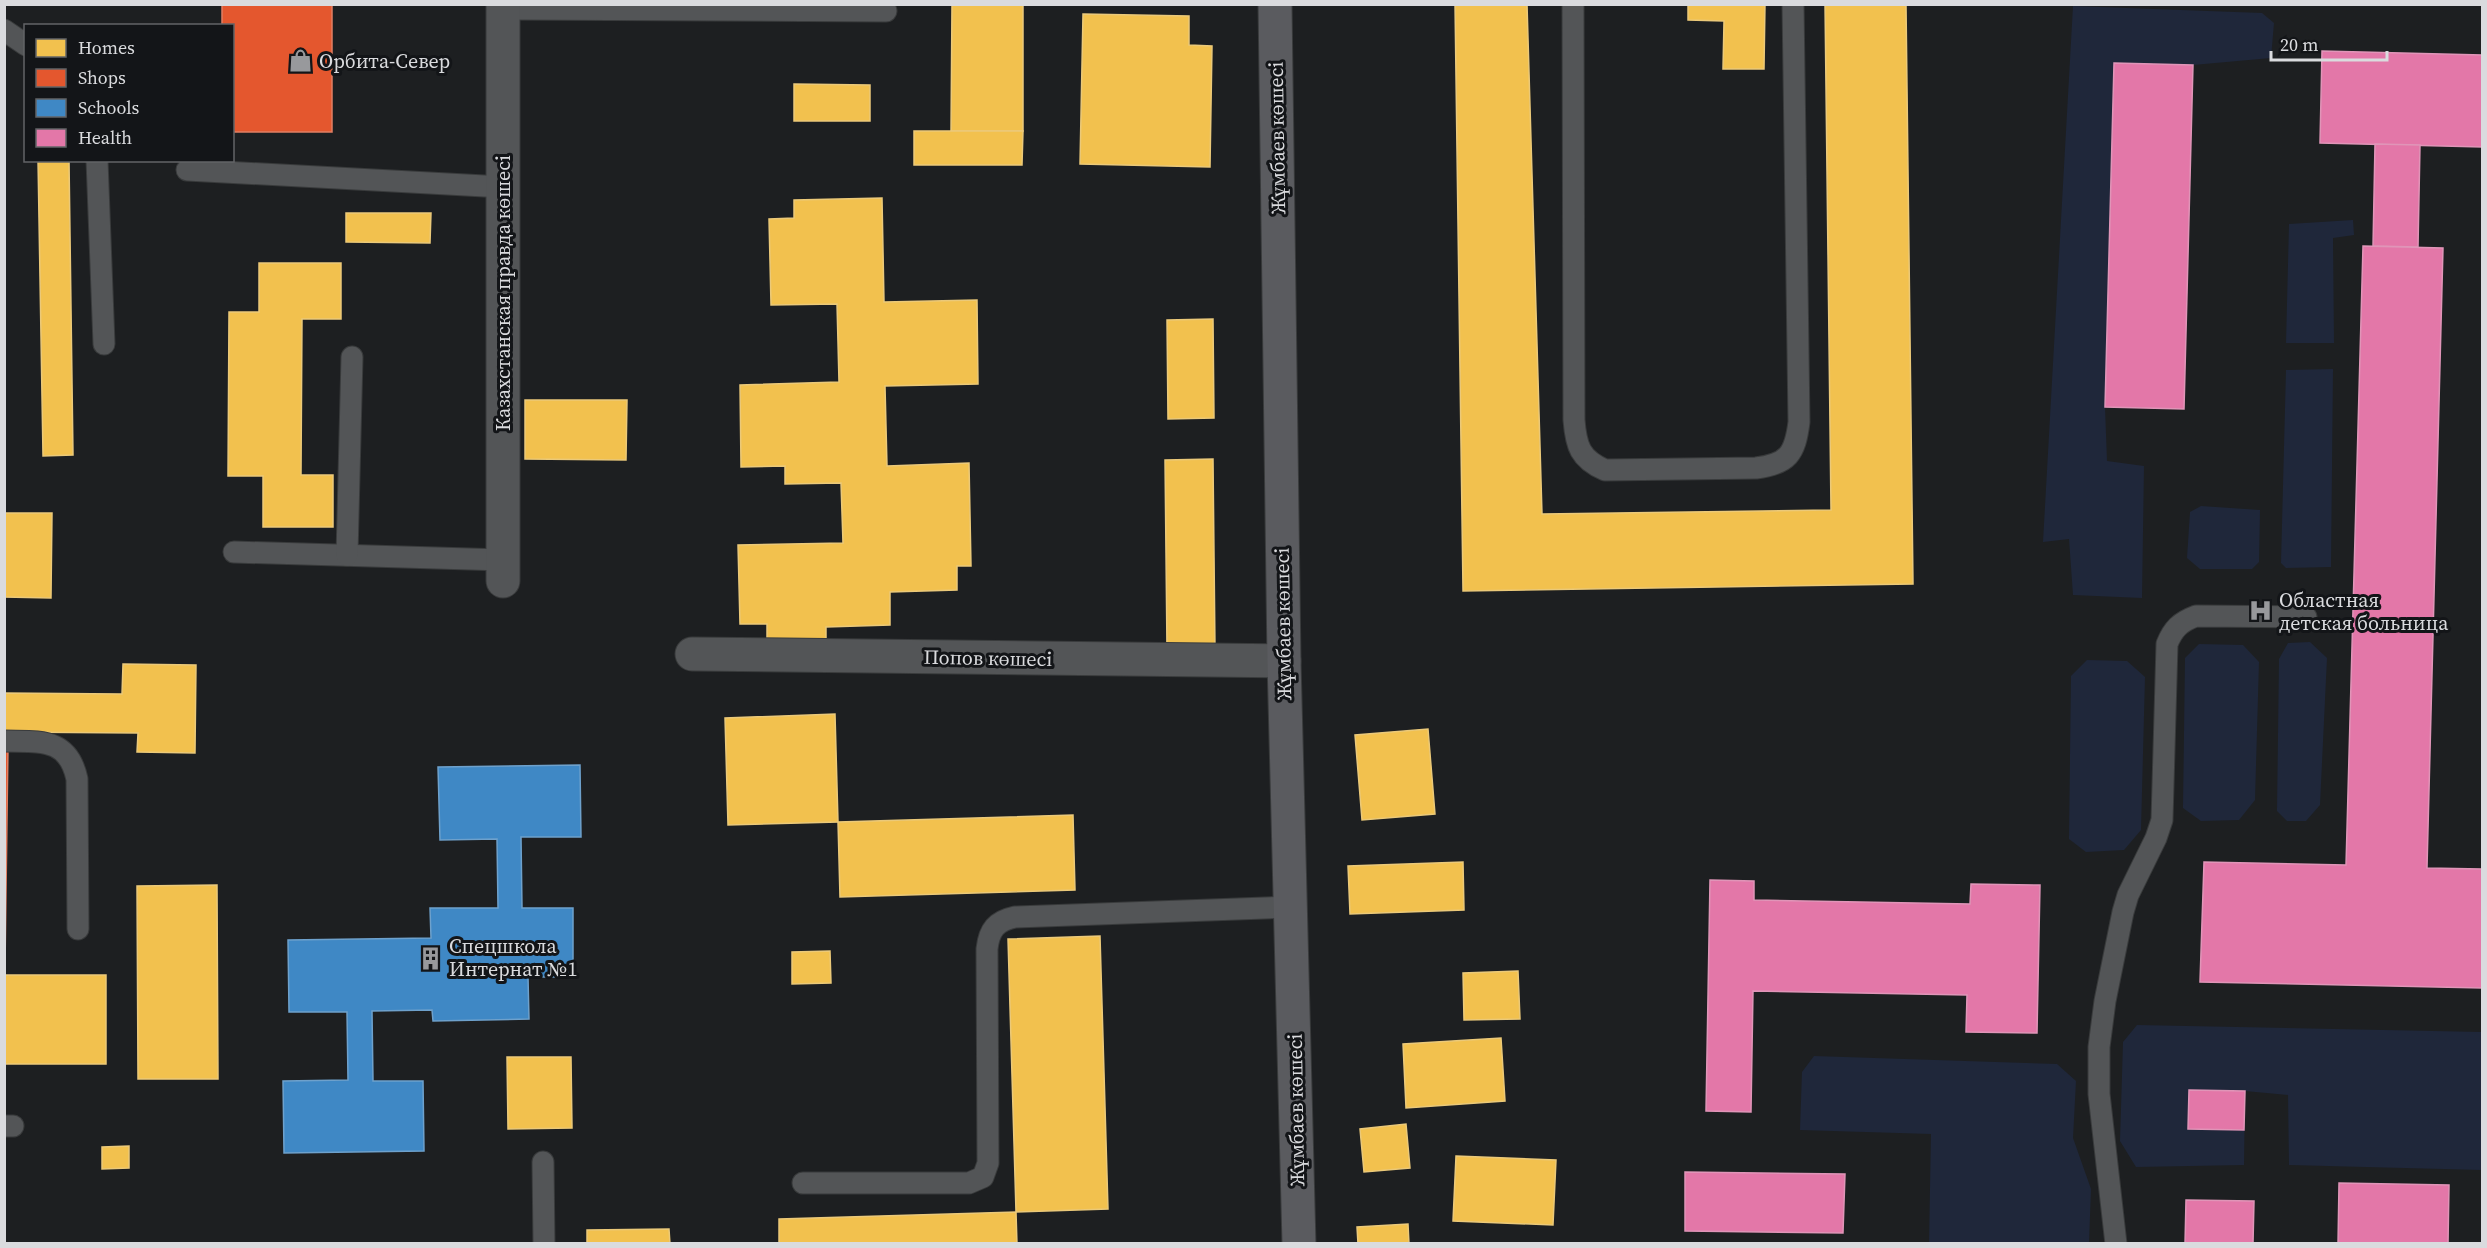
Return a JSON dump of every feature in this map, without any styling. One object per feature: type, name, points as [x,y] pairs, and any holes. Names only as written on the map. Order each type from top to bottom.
[{"type":"street","name":"Жұмбаев көшесі","points":[[1275,4],[1284,661],[1299,1244]]},
{"type":"street","name":"Казахстанская правда көшесі","points":[[503,7],[503,570]]},
{"type":"street","name":"Попов көшесі","points":[[692,654],[1284,661]]},
{"type":"lane","points":[[1573,4],[1575,436],[1581,453],[1591,464],[1605,470],[1775,466],[1789,457],[1797,440],[1799,422],[1793,4]]},
{"type":"lane","points":[[503,7],[886,11]]},
{"type":"lane","points":[[4,30],[24,44]]},
{"type":"lane","points":[[97,162],[104,344]]},
{"type":"lane","points":[[187,170],[503,187]]},
{"type":"lane","points":[[347,555],[352,357]]},
{"type":"lane","points":[[234,552],[347,555],[503,570]]},
{"type":"lane","points":[[2116,1244],[2099,1094],[2099,1047],[2105,1001],[2123,912],[2128,895],[2156,838],[2162,820],[2167,644],[2173,630],[2184,621],[2196,616],[2306,617]]},
{"type":"lane","points":[[4,741],[54,745],[65,752],[74,763],[77,779],[78,929]]},
{"type":"lane","points":[[803,1183],[969,1183],[983,1177],[988,1163],[987,949],[988,937],[993,927],[1002,920],[1015,917],[1290,907]]},
{"type":"lane","points":[[543,1162],[544,1244]]},
{"type":"shaded area","points":[[2073,6],[2262,13],[2274,23],[2271,58],[2193,65],[2114,64],[2105,407],[2107,461],[2144,466],[2142,598],[2073,595],[2069,539],[2043,542]]},
{"type":"shaded area","points":[[2353,220],[2354,235],[2333,238],[2334,343],[2286,343],[2289,224]]},
{"type":"shaded area","points":[[2333,369],[2331,567],[2286,568],[2281,563],[2286,370]]},
{"type":"shaded area","points":[[2201,506],[2260,510],[2259,562],[2252,569],[2200,569],[2187,558],[2190,512]]},
{"type":"shaded area","points":[[2310,642],[2327,658],[2320,805],[2306,821],[2287,821],[2277,811],[2279,659],[2288,643]]},
{"type":"shaded area","points":[[2199,644],[2243,645],[2259,662],[2255,800],[2239,820],[2201,821],[2183,808],[2185,658]]},
{"type":"shaded area","points":[[2087,660],[2127,661],[2145,677],[2141,830],[2124,850],[2086,852],[2069,839],[2071,676]]},
{"type":"shaded area","points":[[2137,1025],[2482,1032],[2482,1170],[2289,1165],[2288,1095],[2245,1091],[2244,1165],[2136,1167],[2120,1141],[2123,1042]]},
{"type":"shaded area","points":[[1814,1056],[2057,1064],[2076,1081],[2073,1138],[2091,1189],[2089,1243],[1929,1243],[1931,1134],[1800,1130],[1802,1072]]},
{"type":"building: Homes","points":[[952,4],[1023,4],[1023,131],[951,131]]},
{"type":"building: Homes","points":[[1455,4],[1527,4],[1542,514],[1831,510],[1825,4],[1906,4],[1913,584],[1463,591]]},
{"type":"building: Homes","points":[[1688,4],[1765,4],[1764,69],[1723,69],[1724,21],[1688,20]]},
{"type":"building: Homes","points":[[1083,14],[1189,16],[1189,45],[1212,46],[1210,167],[1080,164]]},
{"type":"building: Homes","points":[[794,84],[870,85],[870,121],[794,121]]},
{"type":"building: Homes","points":[[914,131],[1023,131],[1022,165],[914,165]]},
{"type":"building: Homes","points":[[38,162],[69,162],[73,455],[43,456]]},
{"type":"building: Homes","points":[[882,198],[884,302],[977,300],[978,384],[885,386],[887,466],[969,463],[971,566],[957,566],[957,590],[890,592],[890,625],[826,627],[826,644],[767,645],[767,624],[740,624],[738,545],[843,543],[841,483],[785,484],[785,466],[741,467],[740,385],[839,382],[837,304],[771,305],[769,219],[794,218],[794,200]]},
{"type":"building: Homes","points":[[346,213],[431,213],[430,243],[346,242]]},
{"type":"building: Homes","points":[[259,263],[341,263],[341,319],[302,319],[301,475],[333,475],[333,527],[263,527],[263,476],[228,476],[229,312],[259,312]]},
{"type":"building: Homes","points":[[1213,319],[1214,418],[1168,419],[1167,320]]},
{"type":"building: Homes","points":[[525,400],[627,400],[626,460],[525,459]]},
{"type":"building: Homes","points":[[1213,459],[1215,649],[1167,650],[1165,460]]},
{"type":"building: Homes","points":[[4,513],[52,513],[51,598],[4,597]]},
{"type":"building: Homes","points":[[123,664],[196,665],[195,753],[137,752],[138,733],[4,732],[4,693],[122,694]]},
{"type":"building: Homes","points":[[835,714],[838,822],[728,825],[725,718]]},
{"type":"building: Homes","points":[[1428,729],[1435,814],[1362,820],[1355,735]]},
{"type":"building: Homes","points":[[1073,815],[1075,890],[840,897],[838,822]]},
{"type":"building: Homes","points":[[1463,862],[1464,910],[1350,914],[1348,866]]},
{"type":"building: Homes","points":[[217,885],[218,1079],[138,1079],[137,886]]},
{"type":"building: Homes","points":[[1100,936],[1108,1209],[1016,1212],[1008,939]]},
{"type":"building: Homes","points":[[830,951],[831,983],[792,984],[792,952]]},
{"type":"building: Homes","points":[[1518,971],[1520,1019],[1464,1020],[1463,973]]},
{"type":"building: Homes","points":[[4,975],[106,975],[106,1064],[4,1064]]},
{"type":"building: Homes","points":[[1501,1038],[1505,1101],[1406,1108],[1403,1044]]},
{"type":"building: Homes","points":[[507,1057],[571,1057],[572,1128],[508,1129]]},
{"type":"building: Homes","points":[[1406,1124],[1410,1168],[1364,1172],[1360,1129]]},
{"type":"building: Homes","points":[[129,1146],[129,1168],[102,1169],[102,1147]]},
{"type":"building: Homes","points":[[1456,1156],[1556,1160],[1553,1225],[1453,1221]]},
{"type":"building: Homes","points":[[1016,1212],[1017,1244],[779,1244],[779,1219]]},
{"type":"building: Homes","points":[[1408,1224],[1409,1244],[1358,1244],[1357,1227]]},
{"type":"building: Homes","points":[[669,1229],[670,1244],[587,1244],[587,1230]]},
{"type":"building: Shops","points":[[222,4],[332,4],[332,132],[234,132],[234,24],[222,24]]},
{"type":"building: Shops","points":[[4,745],[8,745],[5,967],[4,967]]},
{"type":"building: Schools","name":"Спецшкола Интернат №1","points":[[580,765],[581,837],[521,837],[522,908],[573,908],[573,977],[528,977],[529,1019],[433,1021],[432,1010],[372,1011],[373,1081],[423,1081],[424,1151],[284,1153],[283,1081],[348,1080],[347,1012],[289,1012],[288,940],[431,938],[430,908],[498,908],[497,839],[440,840],[438,767]]},
{"type":"building: Health","points":[[2322,51],[2482,55],[2482,147],[2320,143]]},
{"type":"building: Health","points":[[2114,63],[2193,65],[2184,409],[2105,407]]},
{"type":"building: Health","points":[[2375,144],[2420,145],[2418,247],[2373,246]]},
{"type":"building: Health","points":[[2363,246],[2443,248],[2427,868],[2482,869],[2482,988],[2200,982],[2204,862],[2346,865]]},
{"type":"building: Health","points":[[1710,880],[1754,881],[1754,900],[1970,904],[1971,884],[2040,885],[2037,1033],[1966,1032],[1967,995],[1753,991],[1751,1112],[1706,1111]]},
{"type":"building: Health","points":[[2189,1090],[2245,1091],[2244,1130],[2188,1129]]},
{"type":"building: Health","points":[[1685,1172],[1845,1174],[1843,1233],[1685,1231]]},
{"type":"building: Health","points":[[2339,1183],[2449,1185],[2448,1244],[2338,1244]]},
{"type":"building: Health","points":[[2186,1200],[2254,1201],[2253,1244],[2185,1244]]},
{"type":"place","name":"Орбита-Север","points":[[301,61]]},
{"type":"place","name":"Областная детская больница","points":[[2261,611]]},
{"type":"place","name":"Спецшкола Интернат №1","points":[[431,958]]}]
